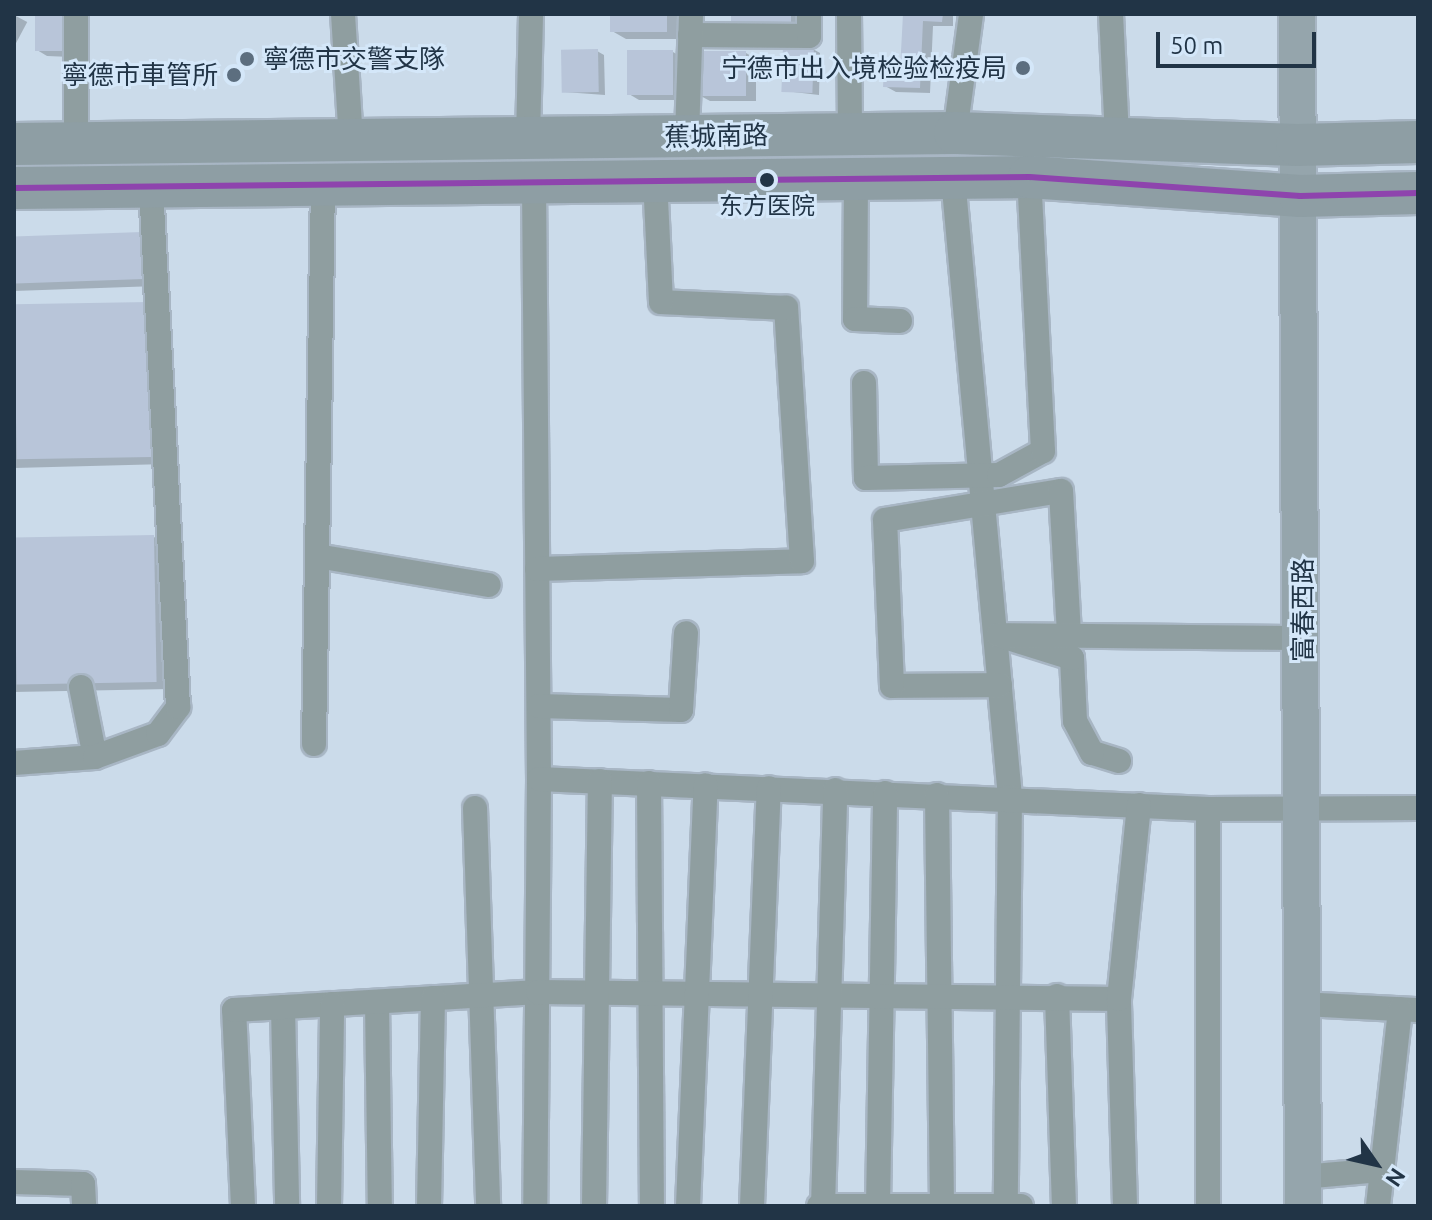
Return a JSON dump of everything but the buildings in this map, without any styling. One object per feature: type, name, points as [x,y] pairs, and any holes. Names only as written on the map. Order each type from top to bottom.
[{"type":"highway","name":"蕉城南路","points":[[14,144],[955,133],[1297,145],[1418,142]]},
{"type":"highway","name":"蕉城南路","points":[[14,188],[1029,177],[1300,196],[1418,193]]},
{"type":"main road","name":"富春西路","points":[[1297,14],[1304,638],[1303,1192]]},
{"type":"street","points":[[76,14],[76,143]]},
{"type":"street","points":[[343,14],[351,140]]},
{"type":"street","points":[[528,138],[531,14]]},
{"type":"street","points":[[687,136],[691,25],[809,36],[809,14]]},
{"type":"street","points":[[849,14],[850,135]]},
{"type":"street","points":[[955,133],[971,14]]},
{"type":"street","points":[[1111,14],[1117,137]]},
{"type":"street","points":[[864,383],[866,478],[999,475],[1043,451],[1029,177]]},
{"type":"street","points":[[953,178],[998,635],[1010,797],[1006,1206]]},
{"type":"street","points":[[856,179],[855,319],[900,321]]},
{"type":"street","points":[[537,569],[802,561],[786,308],[661,302],[655,181]]},
{"type":"street","points":[[534,183],[539,706],[535,1206]]},
{"type":"street","points":[[314,744],[323,185]]},
{"type":"street","points":[[14,763],[95,757],[158,734],[178,707],[151,187]]},
{"type":"street","points":[[1000,685],[892,686],[885,520],[1061,491],[1069,636]]},
{"type":"street","points":[[317,556],[489,585]]},
{"type":"street","points":[[539,706],[681,710],[686,633]]},
{"type":"street","points":[[998,635],[1304,638]]},
{"type":"street","points":[[998,635],[1072,658],[1075,721],[1092,753],[1119,761]]},
{"type":"street","points":[[81,687],[95,757]]},
{"type":"street","points":[[539,779],[1010,797],[1208,809],[1418,808]]},
{"type":"street","points":[[594,1206],[600,781]]},
{"type":"street","points":[[649,783],[647,993],[652,1206]]},
{"type":"street","points":[[688,1206],[706,785]]},
{"type":"street","points":[[752,1206],[769,788]]},
{"type":"street","points":[[835,790],[821,1206],[1021,1206]]},
{"type":"street","points":[[878,1205],[885,793]]},
{"type":"street","points":[[937,795],[942,1205]]},
{"type":"street","points":[[1125,1206],[1119,999],[1139,805]]},
{"type":"street","points":[[475,808],[488,1206]]},
{"type":"street","points":[[1208,809],[1208,1206]]},
{"type":"street","points":[[243,1206],[234,1010],[538,992],[1008,994],[1119,999]]},
{"type":"street","points":[[1057,996],[1064,1206]]},
{"type":"street","points":[[429,1206],[433,998]]},
{"type":"street","points":[[377,1002],[380,1206]]},
{"type":"street","points":[[329,1206],[332,1004]]},
{"type":"street","points":[[1302,1004],[1409,1010],[1378,1206]]},
{"type":"street","points":[[283,1007],[287,1206]]},
{"type":"street","points":[[1303,1192],[1382,1170]]},
{"type":"street","points":[[14,1182],[83,1184],[84,1206]]},
{"type":"transit line","points":[[14,188],[1029,177],[1300,196],[1418,193]]},
{"type":"place","name":"寧德市交警支隊","points":[[247,59]]},
{"type":"place","name":"宁德市出入境检验检疫局","points":[[1023,68]]},
{"type":"place","name":"寧德市車管所","points":[[234,75]]},
{"type":"place","name":"东方医院","points":[[767,180]]}]
